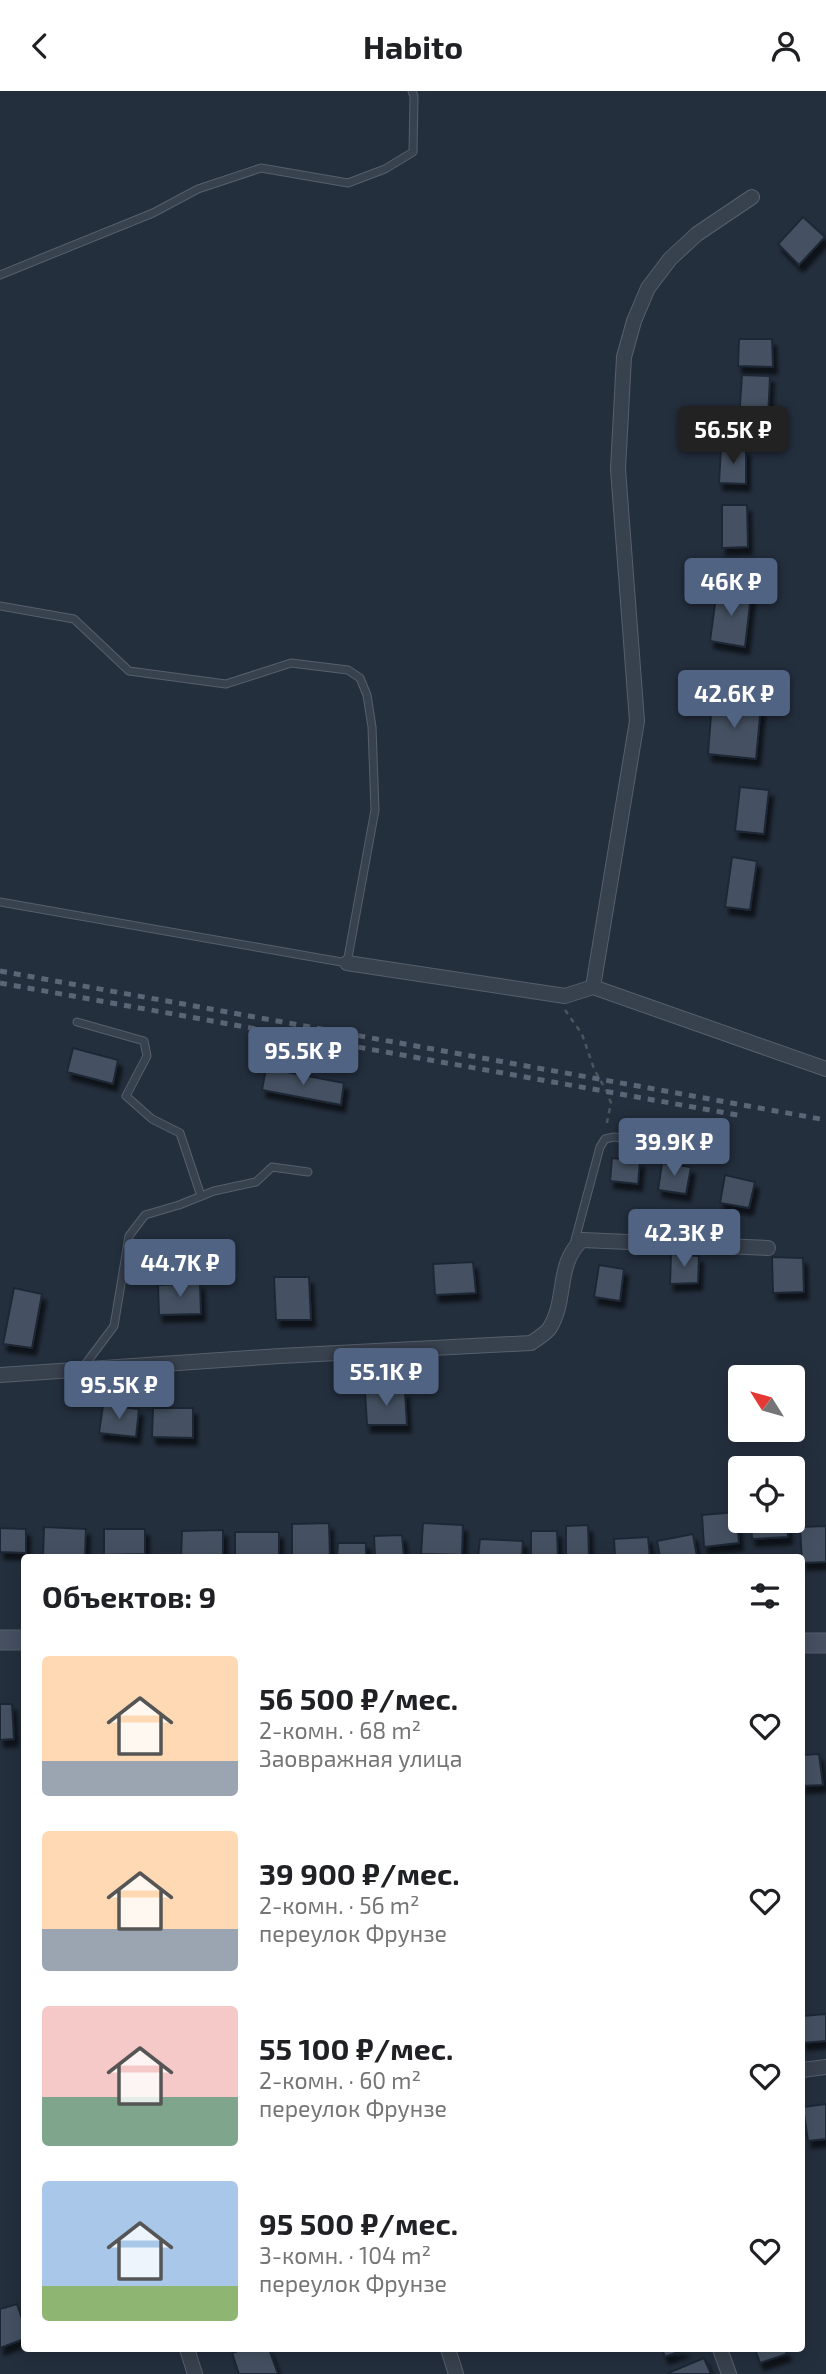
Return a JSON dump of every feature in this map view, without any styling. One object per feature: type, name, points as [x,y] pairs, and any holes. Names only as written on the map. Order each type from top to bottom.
[{"type":"street","points":[[593,987],[637,721],[618,469],[624,357],[634,321],[648,288],[670,259],[697,234],[752,197]]},
{"type":"street","points":[[347,963],[565,996],[593,987],[826,1069]]},
{"type":"street","points":[[0,1375],[280,1356],[531,1343],[548,1330],[558,1310],[567,1259],[573,1248],[582,1240],[768,1248]]},
{"type":"street","points":[[0,1640],[21,1640]]},
{"type":"street","points":[[805,1643],[826,1643]]},
{"type":"street","points":[[805,2070],[826,2067]]},
{"type":"street","points":[[188,2352],[195,2374]]},
{"type":"street","points":[[449,2352],[456,2374]]},
{"type":"street","points":[[721,2352],[729,2374]]},
{"type":"lane","points":[[0,275],[153,213],[198,189],[261,168],[348,183],[385,169],[413,152],[412,91]]},
{"type":"lane","points":[[0,606],[74,619],[129,671],[226,684],[291,663],[348,670],[360,678],[367,695],[372,727],[375,810],[347,963],[0,902]]},
{"type":"lane","points":[[77,1022],[144,1041],[147,1056],[126,1096],[152,1119],[180,1133],[201,1196]]},
{"type":"lane","points":[[573,1248],[600,1147],[605,1139],[614,1137],[685,1147]]},
{"type":"lane","points":[[81,1370],[114,1326],[129,1236],[145,1215],[214,1191],[256,1182],[272,1167],[308,1172]]},
{"type":"path","points":[[565,996],[564,1009],[582,1034],[594,1069],[606,1087],[611,1103],[600,1147]]},
{"type":"building","points":[[803,217],[825,237],[799,265],[778,244]]},
{"type":"building","points":[[739,339],[772,339],[773,367],[738,366]]},
{"type":"building","points":[[742,375],[770,376],[768,419],[739,418]]},
{"type":"building","points":[[721,447],[746,449],[746,484],[719,483]]},
{"type":"building","points":[[722,505],[747,505],[748,547],[722,548]]},
{"type":"building","points":[[717,589],[751,595],[745,647],[710,641]]},
{"type":"building","points":[[712,702],[761,706],[756,759],[708,754]]},
{"type":"building","points":[[740,787],[769,790],[764,834],[735,831]]},
{"type":"building","points":[[732,857],[757,861],[750,910],[725,907]]},
{"type":"building","points":[[73,1048],[118,1060],[113,1084],[67,1072]]},
{"type":"building","points":[[266,1068],[344,1083],[341,1105],[262,1090]]},
{"type":"building","points":[[612,1158],[640,1161],[638,1184],[610,1181]]},
{"type":"building","points":[[662,1163],[691,1167],[686,1194],[658,1190]]},
{"type":"building","points":[[725,1175],[755,1182],[749,1208],[720,1203]]},
{"type":"building","points":[[671,1254],[699,1256],[698,1283],[670,1284]]},
{"type":"building","points":[[772,1257],[803,1258],[804,1292],[773,1293]]},
{"type":"building","points":[[473,1262],[476,1293],[435,1295],[433,1264]]},
{"type":"building","points":[[599,1265],[624,1269],[620,1301],[594,1297]]},
{"type":"building","points":[[274,1277],[309,1277],[311,1320],[276,1320]]},
{"type":"building","points":[[200,1283],[201,1314],[159,1315],[158,1285]]},
{"type":"building","points":[[14,1288],[42,1294],[32,1348],[3,1344]]},
{"type":"building","points":[[405,1391],[407,1425],[367,1425],[365,1392]]},
{"type":"building","points":[[103,1405],[139,1409],[136,1437],[99,1433]]},
{"type":"building","points":[[153,1408],[193,1408],[193,1438],[152,1437]]},
{"type":"building","points":[[728,1513],[728,1533],[738,1533],[739,1543],[704,1547],[702,1515]]},
{"type":"building","points":[[329,1523],[330,1554],[292,1554],[292,1524]]},
{"type":"building","points":[[423,1523],[463,1525],[462,1554],[421,1554]]},
{"type":"building","points":[[588,1525],[589,1554],[566,1554],[566,1526]]},
{"type":"building","points":[[826,1526],[826,1562],[805,1563],[805,1554],[802,1554],[800,1533],[805,1533],[805,1527]]},
{"type":"building","points":[[44,1527],[86,1529],[85,1554],[43,1554]]},
{"type":"building","points":[[0,1528],[26,1529],[26,1553],[0,1552]]},
{"type":"building","points":[[104,1529],[145,1529],[145,1554],[104,1554]]},
{"type":"building","points":[[223,1530],[223,1554],[181,1554],[182,1531]]},
{"type":"building","points":[[531,1531],[557,1531],[558,1554],[531,1554]]},
{"type":"building","points":[[235,1532],[279,1532],[279,1554],[235,1554]]},
{"type":"building","points":[[752,1533],[788,1533],[788,1537],[752,1539]]},
{"type":"building","points":[[693,1534],[696,1554],[659,1554],[657,1541]]},
{"type":"building","points":[[402,1535],[404,1554],[375,1554],[374,1536]]},
{"type":"building","points":[[648,1537],[650,1554],[615,1554],[614,1539]]},
{"type":"building","points":[[480,1539],[523,1541],[522,1554],[478,1554]]},
{"type":"building","points":[[338,1543],[366,1543],[366,1554],[337,1554]]},
{"type":"building","points":[[0,1704],[12,1704],[14,1739],[0,1740]]},
{"type":"building","points":[[819,1754],[823,1785],[805,1786],[805,1755]]},
{"type":"building","points":[[826,2014],[826,2041],[805,2043],[805,2016]]},
{"type":"building","points":[[826,2104],[826,2139],[808,2141],[805,2107]]},
{"type":"building","points":[[17,2304],[21,2316],[21,2340],[0,2348],[0,2309]]},
{"type":"building","points":[[270,2352],[278,2374],[239,2374],[232,2353]]},
{"type":"building","points":[[663,2352],[678,2352],[665,2357]]},
{"type":"building","points":[[756,2352],[787,2354],[760,2363]]},
{"type":"building","points":[[704,2358],[711,2374],[668,2373]]},
{"type":"railway","points":[[0,971],[826,1120]]},
{"type":"railway","points":[[0,983],[743,1116]]}]
